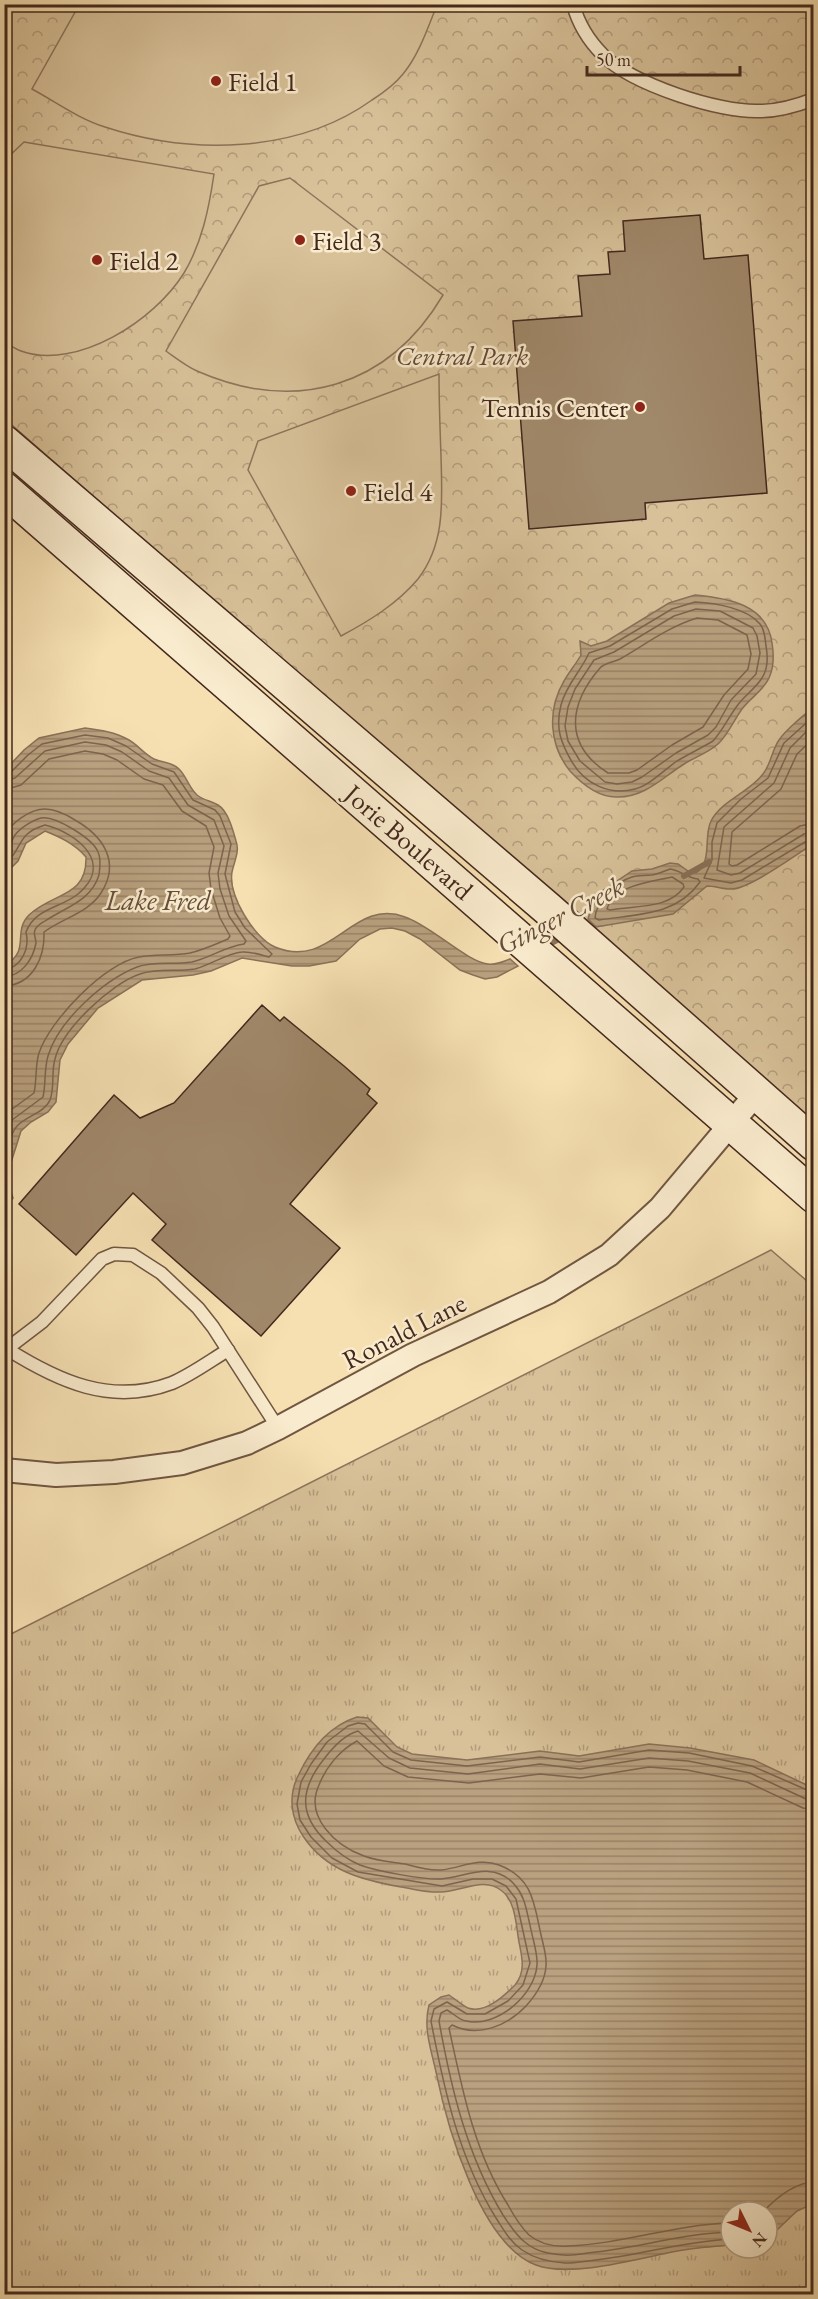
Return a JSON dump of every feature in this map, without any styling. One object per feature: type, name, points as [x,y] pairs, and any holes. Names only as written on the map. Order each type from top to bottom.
[{"type":"main road","name":"Jorie Boulevard","points":[[4,442],[548,909],[813,1144]]},
{"type":"main road","name":"Jorie Boulevard","points":[[4,489],[813,1196]]},
{"type":"street","name":"Ronald Lane","points":[[4,1470],[56,1475],[114,1472],[182,1463],[247,1443],[278,1428],[413,1354],[549,1292],[609,1255],[660,1208],[756,1094]]},
{"type":"lane","points":[[573,4],[577,20],[603,56],[626,73],[663,89],[720,107],[759,111],[791,108],[813,99]]},
{"type":"lane","points":[[228,1350],[172,1382],[130,1393],[84,1387],[43,1371],[6,1350],[42,1322],[102,1259],[114,1254],[133,1255],[161,1273],[198,1308],[228,1350],[278,1428]]},
{"type":"green space","name":"Central Park","points":[[5,5],[813,5],[813,1122],[653,986],[5,419]]},
{"type":"green space","name":"Field 1","points":[[79,5],[437,5],[423,41],[409,66],[393,85],[372,100],[342,118],[311,131],[277,140],[207,145],[138,136],[95,124],[32,89]]},
{"type":"green space","name":"Field 2","points":[[24,142],[214,174],[200,237],[184,273],[171,291],[134,324],[90,348],[66,354],[43,355],[21,351],[5,343],[5,160]]},
{"type":"green space","name":"Field 3","points":[[290,178],[443,295],[421,327],[395,352],[367,371],[336,384],[303,390],[269,390],[233,384],[197,371],[166,351],[259,186]]},
{"type":"green space","name":"Field 4","points":[[439,374],[442,504],[434,551],[418,579],[401,596],[372,618],[341,636],[248,470],[258,441]]},
{"type":"green space","points":[[771,1250],[814,1287],[813,2294],[5,2294],[5,1637]]},
{"type":"water","points":[[695,595],[732,601],[754,611],[762,619],[769,630],[773,647],[773,665],[769,678],[742,709],[719,743],[644,791],[616,797],[602,795],[590,789],[570,771],[563,761],[554,739],[553,727],[553,715],[559,692],[581,655],[580,641],[591,646],[607,641],[669,603]]},
{"type":"water","points":[[813,709],[813,844],[772,871],[738,888],[707,886],[673,914],[596,927],[588,919],[593,902],[602,891],[632,871],[652,869],[670,863],[678,864],[696,873],[706,856],[711,821],[722,807],[757,780],[766,770],[782,736]]},
{"type":"water","name":"Lake Fred","points":[[85,728],[124,737],[147,755],[176,767],[182,772],[197,795],[222,808],[230,821],[237,845],[232,881],[238,903],[259,935],[275,947],[295,952],[312,950],[370,917],[387,914],[415,921],[479,962],[494,964],[510,959],[518,966],[497,977],[485,979],[460,970],[420,939],[405,931],[392,928],[380,929],[360,939],[336,961],[309,966],[292,966],[242,958],[211,971],[193,975],[142,980],[98,1008],[68,1044],[60,1060],[56,1102],[48,1112],[21,1131],[8,1172],[8,1182],[13,1198],[5,1208],[5,965],[13,960],[20,948],[24,921],[38,908],[75,887],[85,870],[86,857],[67,841],[45,831],[26,843],[18,861],[5,874],[5,770],[39,738]]},
{"type":"water","points":[[357,1717],[368,1718],[397,1747],[412,1754],[467,1760],[540,1751],[579,1756],[649,1744],[690,1748],[754,1760],[813,1788],[813,2204],[797,2211],[779,2228],[779,2200],[719,2200],[719,2246],[679,2251],[623,2263],[585,2268],[550,2268],[536,2265],[516,2253],[498,2234],[469,2181],[448,2122],[428,2038],[427,2022],[429,2005],[441,1997],[449,1995],[468,2008],[481,2008],[494,2003],[515,1985],[521,1975],[522,1964],[513,1908],[507,1896],[495,1887],[480,1885],[436,1892],[387,1884],[346,1872],[334,1866],[312,1848],[296,1822],[292,1807],[293,1791],[308,1757],[329,1733]]},
{"type":"building","name":"Tennis Center","points":[[700,215],[704,259],[748,255],[767,493],[645,503],[646,519],[529,529],[513,321],[582,316],[578,276],[610,274],[608,252],[625,251],[623,221]]},
{"type":"building","points":[[262,1005],[280,1021],[284,1017],[344,1066],[370,1089],[367,1094],[377,1103],[290,1204],[340,1248],[261,1336],[152,1240],[166,1224],[133,1193],[76,1255],[19,1204],[114,1095],[140,1118],[174,1103]]},
{"type":"waterway","name":"Ginger Creek","points":[[684,876],[709,862]]},
{"type":"waterway","name":"Ginger Creek","points":[[545,946],[565,936]]},
{"type":"place","name":"Field 1","points":[[216,81]]},
{"type":"place","name":"Field 3","points":[[300,240]]},
{"type":"place","name":"Field 2","points":[[97,260]]},
{"type":"place","name":"Tennis Center","points":[[640,407]]},
{"type":"place","name":"Field 4","points":[[351,491]]}]
